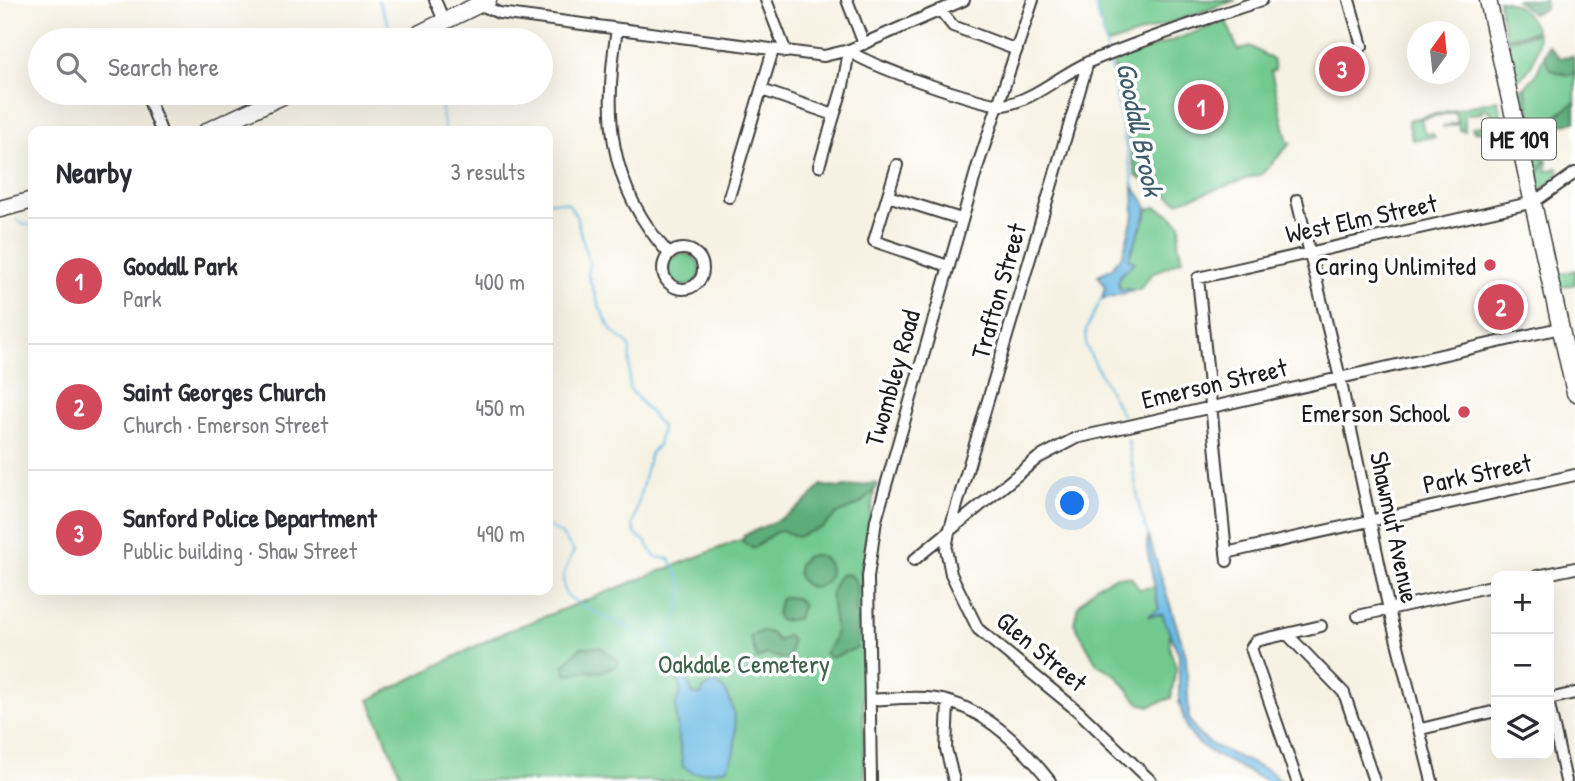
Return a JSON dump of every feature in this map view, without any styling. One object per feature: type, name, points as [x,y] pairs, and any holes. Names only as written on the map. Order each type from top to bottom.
[{"type":"highway","name":"ME 109","points":[[1488,0],[1560,328],[1572,368],[1575,393]]},
{"type":"highway","points":[[433,28],[485,3]]},
{"type":"highway","points":[[218,126],[263,105]]},
{"type":"highway","points":[[0,209],[28,201]]},
{"type":"street","points":[[435,0],[444,23]]},
{"type":"street","points":[[766,0],[786,52]]},
{"type":"street","points":[[847,0],[864,44]]},
{"type":"street","points":[[931,0],[953,26],[1017,50]]},
{"type":"street","points":[[485,3],[499,13],[824,56],[864,44],[964,0]]},
{"type":"street","name":"Twombley Road","points":[[871,781],[868,578],[873,536],[961,219],[1034,0]]},
{"type":"street","points":[[849,50],[860,59],[883,68],[997,105],[1017,101],[1088,62],[1262,0]]},
{"type":"street","points":[[1349,0],[1362,46]]},
{"type":"street","points":[[617,29],[608,88],[613,145],[621,173],[638,211],[669,254]]},
{"type":"street","points":[[729,198],[773,50]]},
{"type":"street","points":[[819,166],[849,62],[849,50]]},
{"type":"street","name":"Trafton Street","points":[[949,532],[1088,62]]},
{"type":"street","points":[[762,90],[834,115]]},
{"type":"street","points":[[151,105],[159,126]]},
{"type":"street","points":[[897,165],[874,241],[948,266]]},
{"type":"street","points":[[1534,202],[1575,173]]},
{"type":"street","points":[[888,196],[961,219]]},
{"type":"street","name":"Shawmut Avenue","points":[[1297,200],[1340,378],[1389,610],[1432,781]]},
{"type":"street","name":"West Elm Street","points":[[1211,407],[1198,278],[1534,202]]},
{"type":"street","name":"Emerson Street","points":[[914,560],[1038,458],[1062,443],[1560,328]]},
{"type":"street","name":"Park Street","points":[[1211,407],[1226,557],[1370,520],[1575,475]]},
{"type":"street","name":"Glen Street","points":[[949,532],[948,563],[974,624],[1072,705],[1151,781]]},
{"type":"street","points":[[1554,572],[1575,568]]},
{"type":"street","points":[[1358,616],[1491,587]]},
{"type":"street","points":[[1297,781],[1251,645],[1256,641],[1321,626]]},
{"type":"street","points":[[1287,634],[1344,693],[1374,781]]},
{"type":"street","points":[[1554,698],[1575,693]]},
{"type":"street","points":[[870,700],[931,699],[948,702],[1012,739],[1050,781]]},
{"type":"street","points":[[948,702],[946,749],[954,781]]},
{"type":"street","points":[[1420,729],[1491,712]]},
{"type":"street","points":[[1554,727],[1566,781]]},
{"type":"green space","points":[[1094,0],[1236,0],[1106,45]]},
{"type":"green space","points":[[1498,0],[1511,3],[1522,10],[1536,31],[1506,38]]},
{"type":"green space","points":[[1516,0],[1546,0],[1545,9],[1532,14]]},
{"type":"green space","points":[[1226,21],[1238,50],[1250,46],[1273,60],[1275,70],[1271,71],[1288,143],[1291,143],[1262,174],[1178,202],[1136,176],[1113,62]]},
{"type":"green space","points":[[1537,33],[1538,47],[1534,60],[1526,73],[1516,81],[1507,40]]},
{"type":"green space","points":[[1548,45],[1560,58],[1573,56],[1575,72],[1569,75],[1551,70],[1544,56]]},
{"type":"green space","points":[[1544,56],[1557,73],[1569,75],[1575,72],[1575,102],[1553,119],[1554,124],[1534,129],[1525,87],[1536,75]]},
{"type":"green space","points":[[1525,87],[1534,129],[1527,130],[1518,89]]},
{"type":"green space","points":[[1498,100],[1504,127],[1501,121],[1496,123],[1497,129],[1474,132],[1472,128],[1493,123],[1494,116],[1485,108],[1481,109],[1482,113],[1465,114],[1465,131],[1460,130],[1458,124],[1442,127],[1458,122],[1455,112],[1421,119],[1425,134],[1432,133],[1435,137],[1412,140],[1408,120]]},
{"type":"green space","points":[[1575,102],[1575,122],[1556,126],[1553,119]]},
{"type":"green space","points":[[1529,143],[1539,147],[1544,158],[1536,173]]},
{"type":"green space","points":[[1547,158],[1546,171],[1558,168],[1559,174],[1540,191],[1537,176]]},
{"type":"green space","points":[[1156,207],[1170,214],[1181,225],[1178,243],[1182,260],[1153,273],[1139,290],[1120,289],[1118,279],[1128,264],[1134,262],[1128,259],[1149,209]]},
{"type":"green space","points":[[684,254],[695,259],[700,270],[695,281],[684,286],[673,281],[668,270],[673,259]]},
{"type":"green space","points":[[1575,270],[1575,284],[1561,287],[1558,275]]},
{"type":"green space","points":[[876,483],[878,486],[860,504],[837,514],[823,527],[797,537],[779,531],[753,548],[743,542],[744,535],[796,509],[821,485],[838,488]]},
{"type":"green space","name":"Oakdale Cemetery","points":[[875,487],[861,571],[865,781],[403,781],[369,700],[500,634]]},
{"type":"green space","points":[[814,555],[825,560],[830,571],[825,582],[814,587],[803,582],[798,571],[803,560]]},
{"type":"green space","points":[[840,575],[853,577],[856,584],[857,648],[831,658],[825,654],[835,637],[833,590]]},
{"type":"green space","points":[[1117,576],[1131,577],[1139,589],[1154,587],[1159,609],[1151,616],[1162,614],[1169,624],[1170,650],[1176,667],[1171,698],[1150,706],[1139,703],[1116,675],[1097,664],[1074,623],[1078,606],[1096,586]]},
{"type":"green space","points":[[784,597],[796,598],[803,605],[797,619],[780,621],[777,615],[780,600]]},
{"type":"green space","points":[[762,631],[771,633],[778,641],[787,636],[792,640],[789,657],[783,659],[767,654],[757,659],[750,636]]},
{"type":"green space","points":[[581,647],[600,647],[619,661],[618,665],[600,672],[584,671],[567,675],[563,666]]},
{"type":"water","points":[[1133,186],[1146,204],[1147,211],[1128,259],[1135,262],[1120,275],[1118,284],[1120,289],[1134,291],[1102,299],[1105,286],[1098,275],[1111,269],[1123,254],[1134,214]]},
{"type":"water","points":[[1148,535],[1186,656],[1189,719],[1199,735],[1214,746],[1271,772],[1281,781],[1267,781],[1215,755],[1199,744],[1188,731],[1179,702],[1179,655],[1162,614],[1147,616],[1159,609],[1147,548]]},
{"type":"water","points":[[682,669],[693,694],[701,695],[704,688],[715,683],[728,697],[733,709],[736,736],[731,761],[725,769],[694,773],[683,767],[676,717],[676,705],[681,691],[677,671]]},
{"type":"waterway","points":[[378,0],[390,28]]},
{"type":"waterway","name":"Goodall Brook","points":[[1094,0],[1107,50]]},
{"type":"waterway","name":"Goodall Brook","points":[[1109,59],[1134,187]]},
{"type":"waterway","points":[[441,105],[444,126]]},
{"type":"waterway","points":[[553,202],[568,203],[576,216],[589,263],[588,275],[600,308],[612,331],[627,343],[630,349],[629,388],[662,427],[658,445],[650,454],[633,525],[635,534],[646,542],[655,557],[670,559],[682,584],[670,650]]},
{"type":"waterway","points":[[18,220],[28,225]]},
{"type":"waterway","name":"Goodall Brook","points":[[1101,299],[1086,330],[1086,346],[1122,415]]},
{"type":"waterway","name":"Goodall Brook","points":[[1128,440],[1140,510],[1148,535]]},
{"type":"waterway","points":[[553,529],[561,534],[574,551],[563,580],[565,592],[570,598],[661,644],[672,652],[679,670]]},
{"type":"waterway","points":[[712,772],[712,781]]},
{"type":"place","name":"Sanford Police Department","points":[[1342,69]]},
{"type":"place","name":"Goodall Park","points":[[1201,107]]},
{"type":"place","name":"Caring Unlimited","points":[[1490,265]]},
{"type":"place","name":"Saint Georges Church","points":[[1501,307]]},
{"type":"place","name":"Emerson School","points":[[1464,412]]}]
